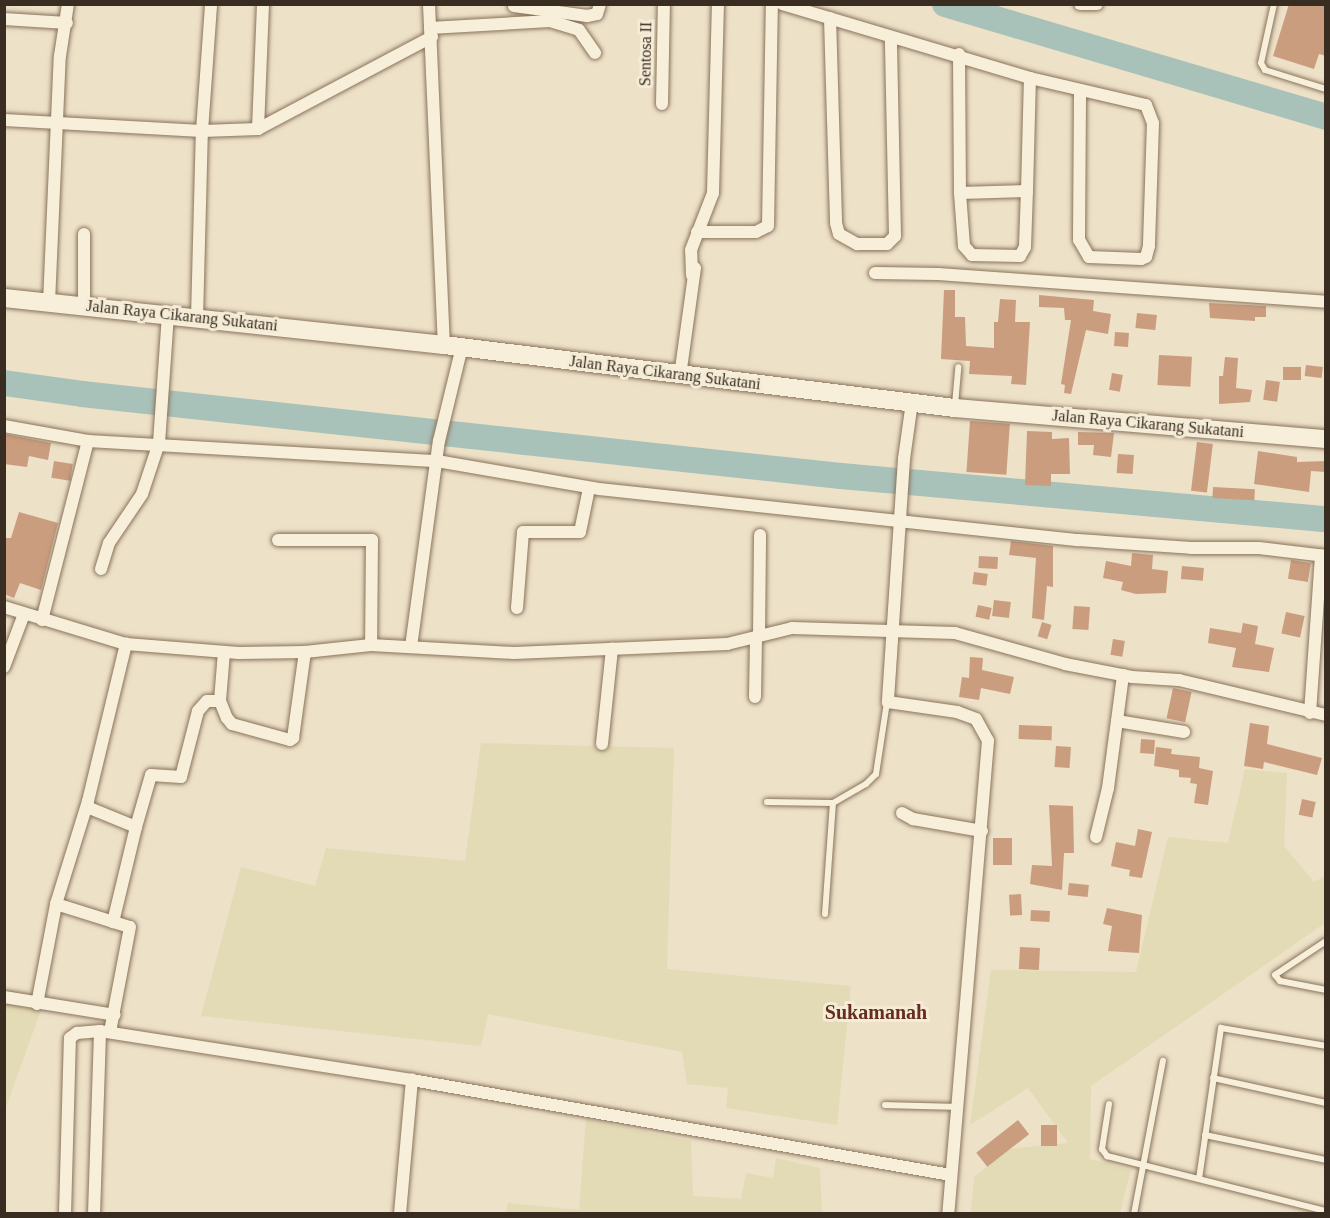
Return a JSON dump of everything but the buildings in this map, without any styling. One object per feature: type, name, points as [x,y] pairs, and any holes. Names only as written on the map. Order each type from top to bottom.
[{"type":"main road","name":"Jalan Raya Cikarang Sukatani","points":[[4,298],[453,346],[680,376],[955,408],[1326,439]]},
{"type":"street","points":[[49,303],[60,56],[67,23],[68,4]]},
{"type":"street","points":[[197,318],[202,131],[212,4]]},
{"type":"street","points":[[258,129],[263,4]]},
{"type":"street","points":[[411,647],[439,441],[447,408],[453,346],[429,4]]},
{"type":"street","points":[[514,6],[587,16],[597,14],[600,4]]},
{"type":"street","name":"Sentosa II","points":[[662,104],[664,4]]},
{"type":"street","points":[[680,376],[692,274],[689,260],[713,192],[718,4]]},
{"type":"street","points":[[696,238],[756,232],[768,226],[772,4]]},
{"type":"street","points":[[782,4],[891,37],[960,54],[1030,78],[1138,102],[1151,112],[1149,246],[1146,256],[1141,259],[1089,256],[1079,240],[1080,90]]},
{"type":"street","points":[[1080,4],[1097,4]]},
{"type":"street","points":[[830,18],[837,223],[839,234],[857,244],[887,244],[895,236],[891,37]]},
{"type":"street","points":[[4,19],[67,23]]},
{"type":"street","points":[[4,120],[56,125],[202,131],[258,129],[431,33],[550,21],[579,30],[595,53]]},
{"type":"street","points":[[960,54],[960,193],[967,252],[1012,258],[1020,256],[1025,247],[1030,78]]},
{"type":"street","points":[[960,193],[1027,191]]},
{"type":"street","points":[[84,234],[84,306]]},
{"type":"street","points":[[875,273],[938,274],[1326,302]]},
{"type":"street","points":[[101,569],[109,543],[142,494],[159,443],[168,315]]},
{"type":"street","points":[[912,402],[904,459],[888,702],[957,712],[976,719],[983,728],[988,754],[948,1214]]},
{"type":"street","points":[[4,426],[87,441],[159,443],[437,461],[589,488],[1078,540],[1191,548],[1259,548],[1323,556],[1310,713]]},
{"type":"street","points":[[42,620],[87,441]]},
{"type":"street","points":[[517,608],[523,532],[580,532],[589,488]]},
{"type":"street","points":[[755,697],[760,535]]},
{"type":"street","points":[[278,540],[372,540],[371,645]]},
{"type":"street","points":[[4,607],[126,644],[224,652],[305,652],[371,645],[514,653],[612,649],[727,644],[792,628],[892,628],[955,633],[1065,664],[1123,675],[1179,680],[1326,715]]},
{"type":"street","points":[[4,668],[24,614]]},
{"type":"street","points":[[37,1004],[56,904],[87,807],[126,644]]},
{"type":"street","points":[[602,744],[612,649]]},
{"type":"street","points":[[224,652],[220,700],[232,724],[277,738],[293,738],[305,652]]},
{"type":"street","points":[[1096,837],[1105,806],[1123,675]]},
{"type":"street","points":[[113,922],[151,775],[182,777],[198,711],[207,701],[220,700]]},
{"type":"street","points":[[1117,721],[1184,732]]},
{"type":"street","points":[[87,807],[136,827]]},
{"type":"street","points":[[902,813],[952,828],[982,831]]},
{"type":"street","points":[[56,904],[130,927],[132,932],[115,1015],[105,1032],[94,1214]]},
{"type":"street","points":[[4,997],[115,1015]]},
{"type":"street","points":[[65,1214],[70,1038],[77,1033],[105,1032],[412,1080],[951,1174]]},
{"type":"street","points":[[400,1214],[412,1080]]},
{"type":"street","points":[[392,1214],[401,1185]]},
{"type":"lane","points":[[1274,4],[1261,63],[1265,70],[1326,89]]},
{"type":"lane","points":[[955,408],[958,367]]},
{"type":"lane","points":[[767,801],[833,803],[866,784],[876,774],[888,702]]},
{"type":"lane","points":[[825,914],[833,803]]},
{"type":"lane","points":[[1326,941],[1275,975],[1280,981],[1326,990]]},
{"type":"lane","points":[[1199,1179],[1219,1033],[1225,1027],[1326,1046]]},
{"type":"lane","points":[[1134,1214],[1163,1061]]},
{"type":"lane","points":[[1213,1078],[1326,1103]]},
{"type":"lane","points":[[885,1104],[958,1107]]},
{"type":"lane","points":[[1109,1104],[1104,1154],[1326,1211]]},
{"type":"lane","points":[[1205,1135],[1326,1160]]},
{"type":"shaded area","points":[[481,743],[674,748],[667,969],[851,986],[837,1125],[726,1108],[728,1088],[687,1084],[682,1052],[488,1014],[481,1046],[201,1016],[241,867],[315,886],[326,848],[465,861]]},
{"type":"shaded area","points":[[1245,769],[1287,773],[1284,846],[1314,882],[1325,876],[1325,923],[1091,1086],[1090,1159],[1131,1170],[1120,1213],[971,1213],[974,1177],[1009,1149],[1068,1143],[1028,1088],[970,1125],[991,970],[1136,972],[1168,837],[1228,843]]},
{"type":"shaded area","points":[[5,990],[46,996],[5,1110]]},
{"type":"shaded area","points":[[586,1119],[691,1141],[693,1196],[741,1199],[746,1173],[773,1178],[776,1158],[820,1168],[822,1213],[506,1213],[508,1203],[579,1210]]},
{"type":"waterway","points":[[945,4],[1326,117]]},
{"type":"waterway","points":[[4,383],[82,394],[841,476],[1326,519]]},
{"type":"district","name":"Sukamanah","points":[[876,1012]]}]
